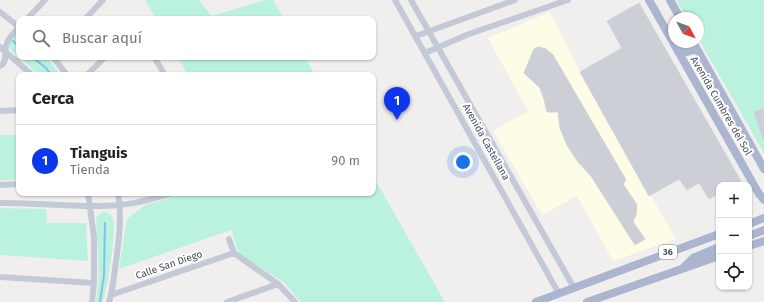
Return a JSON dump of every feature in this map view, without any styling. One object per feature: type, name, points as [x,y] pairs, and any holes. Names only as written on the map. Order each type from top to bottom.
[{"type":"main road","name":"Avenida Cumbres del Sol","points":[[649,0],[764,200]]},
{"type":"main road","points":[[670,0],[677,12]]},
{"type":"main road","points":[[659,17],[668,27]]},
{"type":"main road","points":[[682,48],[688,52],[692,48]]},
{"type":"main road","name":"Avenida Cumbres del Sol","points":[[697,48],[764,169]]},
{"type":"main road","points":[[752,223],[764,218]]},
{"type":"main road","points":[[752,235],[764,230]]},
{"type":"main road","name":"36","points":[[541,301],[716,235]]},
{"type":"main road","points":[[752,245],[764,240]]},
{"type":"main road","points":[[682,269],[693,258],[716,248]]},
{"type":"main road","name":"36","points":[[587,302],[716,257]]},
{"type":"street","points":[[30,16],[45,0]]},
{"type":"street","points":[[88,16],[103,0]]},
{"type":"street","name":"Avenida Castellana","points":[[395,0],[559,294]]},
{"type":"street","name":"Avenida Castellana","points":[[411,0],[574,288]]},
{"type":"street","points":[[416,36],[515,0]]},
{"type":"street","points":[[425,53],[492,26],[568,0]]},
{"type":"street","points":[[0,12],[16,25]]},
{"type":"street","points":[[2,48],[16,31]]},
{"type":"street","points":[[0,66],[4,64],[5,61],[2,48]]},
{"type":"street","points":[[2,48],[29,72]]},
{"type":"street","points":[[56,60],[66,72]]},
{"type":"street","points":[[90,72],[102,60]]},
{"type":"street","points":[[156,60],[162,72]]},
{"type":"street","points":[[0,111],[16,110]]},
{"type":"street","points":[[0,184],[16,184]]},
{"type":"street","points":[[88,196],[94,237],[94,283],[92,302]]},
{"type":"street","points":[[109,302],[119,236],[120,205],[118,196]]},
{"type":"street","points":[[0,203],[90,207],[120,205],[162,196]]},
{"type":"street","points":[[229,239],[234,253],[278,284],[295,302]]},
{"type":"street","name":"Calle San Diego","points":[[111,295],[234,253]]},
{"type":"street","points":[[0,277],[94,283]]},
{"type":"street","points":[[227,302],[278,284]]},
{"type":"shaded area","points":[[550,12],[580,72],[676,239],[613,261],[577,196],[542,215],[493,131],[528,111],[488,38]]},
{"type":"green space","points":[[145,0],[199,0],[212,16],[154,16]]},
{"type":"green space","points":[[265,0],[273,0],[282,16],[212,16]]},
{"type":"green space","points":[[676,0],[764,0],[764,153],[704,48],[704,12],[683,12]]},
{"type":"green space","points":[[16,35],[16,54],[10,49],[11,39]]},
{"type":"green space","points":[[22,60],[49,60],[58,72],[36,72]]},
{"type":"green space","points":[[179,60],[307,60],[313,72],[186,72]]},
{"type":"green space","points":[[0,135],[16,135],[16,180],[0,180]]},
{"type":"green space","points":[[376,181],[445,302],[300,302],[285,283],[239,254],[231,230],[119,269],[127,219],[145,205],[177,196],[376,196]]},
{"type":"green space","points":[[0,208],[46,209],[47,223],[86,223],[88,261],[0,255]]},
{"type":"green space","points":[[105,212],[111,215],[114,223],[113,245],[103,302],[96,302],[98,271],[96,218],[101,213]]},
{"type":"building","points":[[639,3],[741,181],[716,182],[716,195],[709,199],[699,183],[687,190],[679,179],[649,196],[580,72],[622,48],[607,21]]},
{"type":"building","points":[[538,47],[546,49],[553,55],[626,180],[623,184],[637,205],[636,215],[633,222],[645,239],[635,245],[591,176],[578,162],[567,145],[560,128],[558,112],[547,112],[540,88],[524,73],[534,49]]},
{"type":"building","points":[[764,108],[764,139],[763,139],[754,112]]},
{"type":"waterway","points":[[36,60],[49,72]]},
{"type":"waterway","points":[[100,302],[104,275],[105,223]]},
{"type":"place","name":"Tianguis","points":[[397,120]]}]
